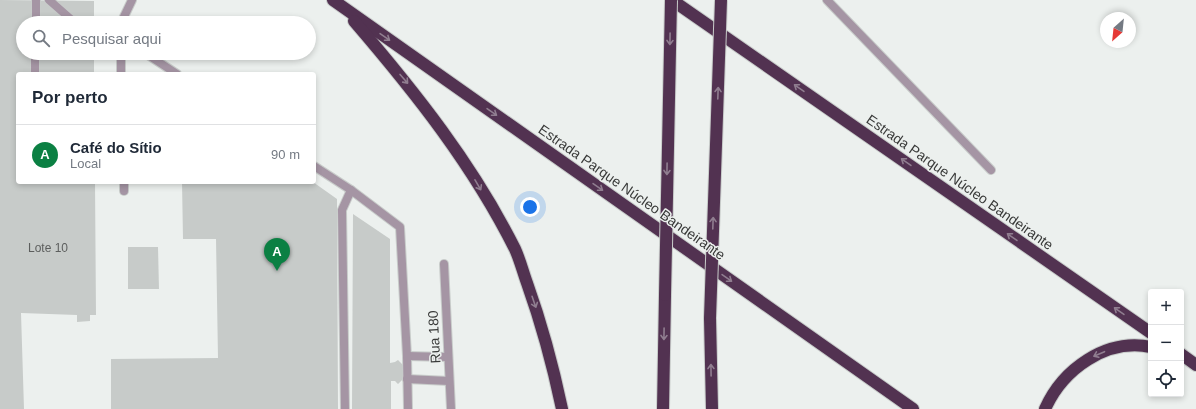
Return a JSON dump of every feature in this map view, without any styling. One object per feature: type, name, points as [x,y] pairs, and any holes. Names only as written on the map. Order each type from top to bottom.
[{"type":"highway","points":[[663,409],[664,295],[672,0]]},
{"type":"highway","name":"Estrada Parque Núcleo Bandeirante","points":[[672,0],[1148,331]]},
{"type":"highway","points":[[712,409],[710,318],[721,0]]},
{"type":"highway","points":[[337,3],[409,85],[465,161],[515,250],[535,304],[552,360],[562,409]]},
{"type":"highway","name":"Estrada Parque Núcleo Bandeirante","points":[[337,3],[914,409]]},
{"type":"highway","points":[[1045,409],[1058,386],[1069,373],[1083,362],[1097,354],[1113,349],[1130,346],[1148,347]]},
{"type":"highway","points":[[1184,357],[1194,364]]},
{"type":"lane","points":[[36,0],[36,16]]},
{"type":"lane","points":[[49,0],[67,16]]},
{"type":"lane","points":[[124,16],[132,0]]},
{"type":"lane","points":[[827,0],[991,170]]},
{"type":"lane","points":[[35,60],[35,72]]},
{"type":"lane","points":[[120,60],[121,72]]},
{"type":"lane","points":[[156,60],[174,72]]},
{"type":"lane","points":[[316,167],[351,190],[400,227],[407,356],[408,409]]},
{"type":"lane","points":[[345,409],[342,210],[351,190]]},
{"type":"lane","name":"Rua 180","points":[[444,264],[447,357],[451,409]]},
{"type":"lane","points":[[407,356],[447,357]]},
{"type":"lane","points":[[407,380],[450,381]]},
{"type":"building","points":[[0,0],[94,1],[94,16],[16,16],[16,60],[94,60],[94,72],[16,72],[16,184],[95,184],[96,315],[90,315],[90,321],[77,322],[77,315],[21,313],[24,409],[0,409]]},
{"type":"building","points":[[182,184],[316,184],[337,199],[338,409],[111,409],[111,359],[218,358],[216,239],[183,239]]},
{"type":"building","points":[[353,214],[390,239],[390,363],[398,360],[410,372],[398,384],[395,381],[391,381],[391,409],[352,409]]},
{"type":"building","points":[[128,247],[158,247],[159,289],[128,289]]},
{"type":"place","name":"Café do Sítio","points":[[277,271]]}]
